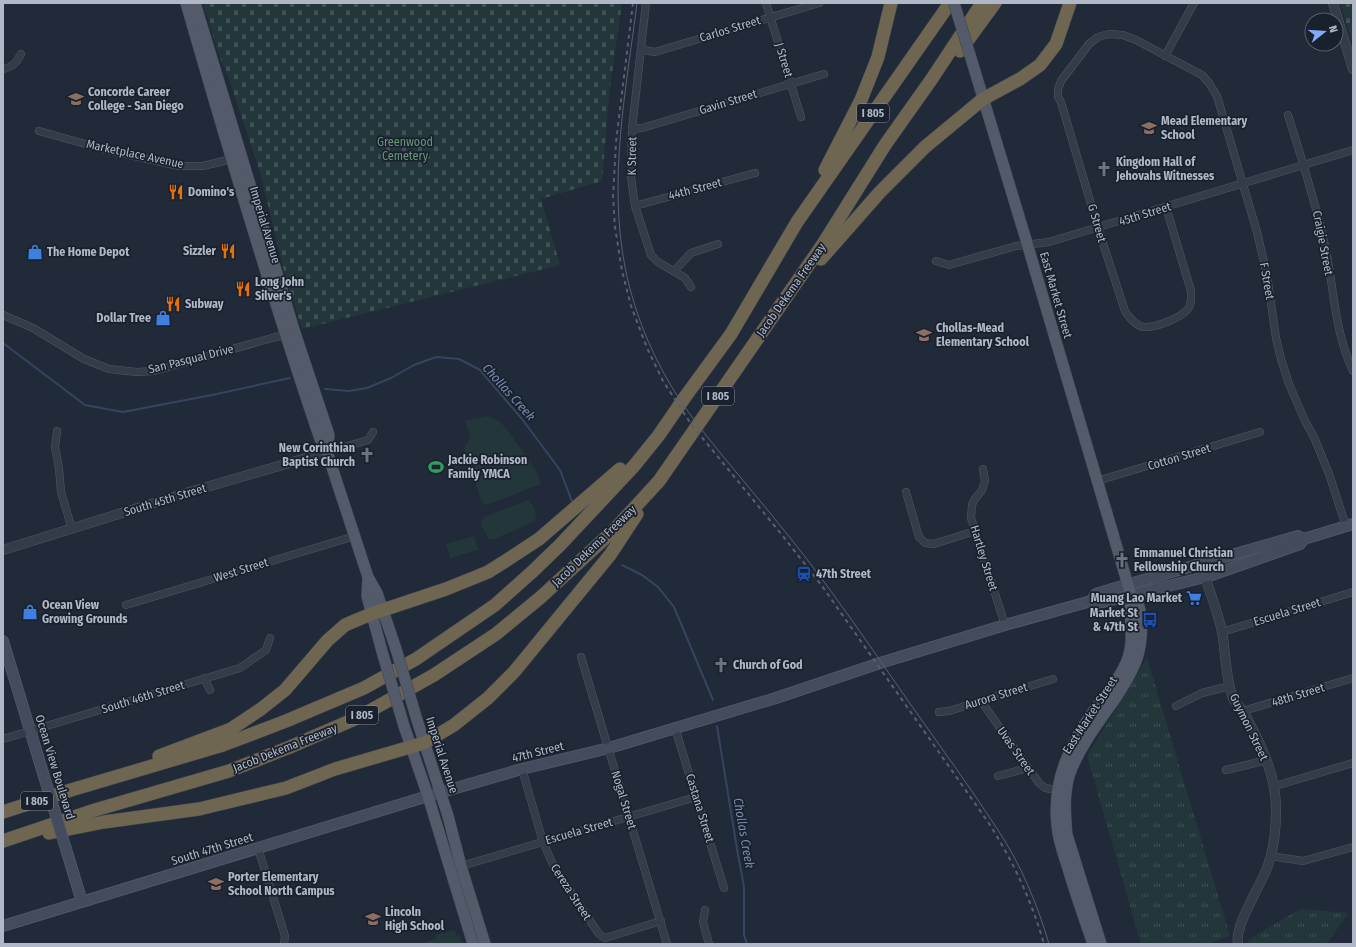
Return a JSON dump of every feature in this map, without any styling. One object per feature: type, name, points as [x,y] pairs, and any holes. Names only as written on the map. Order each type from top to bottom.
[{"type":"highway","points":[[797,222],[862,100],[878,57],[891,3]]},
{"type":"highway","name":"Jacob Dekema Freeway","points":[[3,812],[71,790],[223,745],[286,721],[364,688],[416,659],[495,605],[560,545],[634,466],[659,435],[731,334],[797,222],[950,3]]},
{"type":"highway","name":"Jacob Dekema Freeway","points":[[3,841],[95,810],[230,771],[356,718],[434,674],[496,634],[541,597],[614,530],[659,481],[823,244],[886,145],[982,3]]},
{"type":"highway","points":[[886,145],[940,78],[995,3]]},
{"type":"highway","points":[[776,311],[880,192],[925,147],[983,100],[1020,79],[1040,65],[1056,44],[1070,3]]},
{"type":"highway","points":[[71,790],[231,729],[261,709],[285,690],[327,641],[345,625],[377,612],[446,589],[488,572],[539,539],[659,435]]},
{"type":"highway","points":[[3,841],[104,822],[199,809],[286,788],[335,769],[424,743],[454,726],[488,698],[514,672],[610,555],[659,481]]},
{"type":"main road","name":"Imperial Avenue","points":[[186,3],[232,159],[290,334]]},
{"type":"main road","name":"Imperial Avenue","points":[[195,3],[321,441],[327,452],[368,577],[377,593],[377,612],[383,655],[473,944]]},
{"type":"main road","name":"East Market Street","points":[[954,3],[1129,590],[1132,634],[1128,657],[1111,689],[1089,718],[1071,746],[1061,771],[1058,790],[1056,814],[1058,836],[1092,944]]},
{"type":"main road","name":"47th Street","points":[[428,796],[522,769],[608,748],[776,698],[880,662],[1091,601],[1096,594],[1205,577],[1300,544],[1304,539],[1349,525]]},
{"type":"main road","name":"47th Street","points":[[1129,590],[1298,536],[1304,539]]},
{"type":"main road","name":"East Market Street","points":[[1101,944],[1067,835],[1066,791],[1071,770],[1080,750],[1129,677],[1138,655],[1141,624],[1140,610],[1137,600],[1129,590]]},
{"type":"main road","name":"Imperial Avenue","points":[[377,612],[396,649],[424,743],[448,816],[484,944]]},
{"type":"main road","name":"Ocean View Boulevard","points":[[3,641],[82,902]]},
{"type":"main road","points":[[1058,790],[1061,793],[1061,822],[1067,835]]},
{"type":"main road","name":"South 47th Street","points":[[3,926],[428,796]]},
{"type":"street","name":"K Street","points":[[646,3],[632,128],[631,177],[635,206],[651,255],[658,262],[685,278],[692,287]]},
{"type":"street","name":"J Street","points":[[766,3],[801,117]]},
{"type":"street","name":"Carlos Street","points":[[641,48],[655,52],[770,16],[819,3]]},
{"type":"street","points":[[1165,56],[1194,3]]},
{"type":"street","points":[[1333,3],[1353,69]]},
{"type":"street","name":"G Street","points":[[1165,56],[1136,40],[1123,35],[1110,34],[1098,37],[1089,44],[1061,81],[1058,89],[1058,97],[1125,311],[1131,320],[1144,326],[1151,326],[1178,318],[1189,308],[1191,300],[1191,291],[1166,207]]},
{"type":"street","points":[[3,69],[11,67],[17,63],[21,54]]},
{"type":"street","name":"F Street","points":[[1165,56],[1202,75],[1217,96],[1262,253],[1268,282],[1276,338],[1281,359],[1289,384],[1305,421],[1314,437],[1349,525]]},
{"type":"street","name":"Gavin Street","points":[[632,128],[642,128],[824,74]]},
{"type":"street","name":"Craigie Street","points":[[1288,115],[1318,216],[1339,330],[1348,361],[1353,371]]},
{"type":"street","name":"Marketplace Avenue","points":[[39,131],[102,149],[179,166],[203,166],[232,159]]},
{"type":"street","name":"45th Street","points":[[936,262],[949,265],[1016,246],[1049,242],[1353,150]]},
{"type":"street","name":"44th Street","points":[[635,206],[755,173]]},
{"type":"street","points":[[674,271],[691,253],[718,244]]},
{"type":"street","name":"San Pasqual Drive","points":[[3,315],[33,328],[84,359],[110,369],[137,372],[154,371],[290,334]]},
{"type":"street","points":[[57,431],[55,447],[61,492],[72,529]]},
{"type":"street","points":[[327,452],[368,440],[373,432]]},
{"type":"street","name":"Cotton Street","points":[[1097,481],[1260,432]]},
{"type":"street","name":"South 45th Street","points":[[3,550],[186,493],[327,452]]},
{"type":"street","name":"Hartley Street","points":[[983,469],[985,481],[972,505],[971,518],[1005,625]]},
{"type":"street","points":[[906,492],[918,536],[925,543],[934,544],[975,531]]},
{"type":"street","name":"West Street","points":[[126,605],[355,536]]},
{"type":"street","name":"Guymon Street","points":[[1205,577],[1222,632],[1230,686],[1234,699],[1243,711],[1259,741],[1275,786],[1275,832],[1270,856],[1267,867],[1254,897],[1244,915],[1240,928],[1238,944]]},
{"type":"street","name":"Escuela Street","points":[[1222,632],[1353,592]]},
{"type":"street","name":"South 46th Street","points":[[3,739],[240,668],[266,650],[270,638]]},
{"type":"street","name":"Nogal Street","points":[[581,657],[667,944]]},
{"type":"street","points":[[204,678],[210,690]]},
{"type":"street","name":"48th Street","points":[[1243,711],[1353,678]]},
{"type":"street","name":"Aurora Street","points":[[939,712],[949,711],[1053,679]]},
{"type":"street","points":[[1176,706],[1202,693],[1230,686]]},
{"type":"street","name":"Uvas Street","points":[[981,701],[1039,784],[1045,788],[1058,790]]},
{"type":"street","name":"Castana Street","points":[[675,728],[724,888]]},
{"type":"street","points":[[1226,770],[1267,760]]},
{"type":"street","points":[[1275,786],[1353,763]]},
{"type":"street","points":[[998,776],[1028,768]]},
{"type":"street","name":"Cereza Street","points":[[522,769],[543,842],[554,868],[599,934],[605,938],[661,921]]},
{"type":"street","name":"Escuela Street","points":[[461,866],[696,797]]},
{"type":"street","points":[[1270,856],[1303,862],[1353,847]]},
{"type":"street","points":[[258,848],[285,936],[284,944]]},
{"type":"street","points":[[705,910],[703,922],[709,944]]},
{"type":"green space","name":"Greenwood Cemetery","points":[[203,3],[622,3],[609,95],[602,181],[541,199],[560,265],[302,329],[284,271],[260,172],[231,85],[219,55]]},
{"type":"green space","points":[[1340,3],[1353,3],[1353,46],[1344,12]]},
{"type":"green space","points":[[488,416],[499,421],[505,427],[537,471],[541,484],[487,505],[482,503],[464,448],[470,438],[465,421]]},
{"type":"green space","points":[[528,500],[536,514],[534,522],[494,539],[489,539],[481,525],[481,521],[484,517]]},
{"type":"green space","points":[[474,536],[478,550],[450,558],[446,544]]},
{"type":"green space","points":[[1147,658],[1230,936],[1207,944],[1141,944],[1087,756]]},
{"type":"green space","points":[[1300,909],[1348,913],[1327,944],[1249,944],[1248,940]]},
{"type":"green space","points":[[455,930],[456,936],[460,935],[462,944],[420,944],[436,939],[435,935]]},
{"type":"waterway","points":[[3,343],[85,405],[123,412],[290,378]]},
{"type":"waterway","name":"Chollas Creek","points":[[325,389],[349,391],[367,388],[391,378],[414,365],[436,357],[459,359],[480,370],[522,419],[560,470],[573,504]]},
{"type":"waterway","points":[[622,565],[642,575],[658,587],[674,607],[713,700]]},
{"type":"waterway","name":"Chollas Creek","points":[[717,726],[744,887],[744,935],[747,944]]},
{"type":"tram line","points":[[637,3],[620,135],[618,201],[620,234],[629,286],[648,342],[666,377],[691,416],[820,576],[966,782],[1014,857],[1034,899],[1049,944]]},
{"type":"railway","points":[[633,3],[616,142],[613,197],[615,227],[622,271],[631,306],[647,348],[663,381],[691,424],[822,586],[988,822],[1013,866],[1027,896],[1044,944]]},
{"type":"place","name":"Concorde Career College - San Diego","points":[[76,99]]},
{"type":"place","name":"Mead Elementary School","points":[[1149,128]]},
{"type":"place","name":"Kingdom Hall of Jehovahs Witnesses","points":[[1104,169]]},
{"type":"place","name":"Domino's","points":[[176,192]]},
{"type":"place","name":"Sizzler","points":[[228,251]]},
{"type":"place","name":"The Home Depot","points":[[35,252]]},
{"type":"place","name":"Long John Silver's","points":[[243,289]]},
{"type":"place","name":"Subway","points":[[173,304]]},
{"type":"place","name":"Dollar Tree","points":[[163,318]]},
{"type":"place","name":"Chollas-Mead Elementary School","points":[[924,335]]},
{"type":"place","name":"New Corinthian Baptist Church","points":[[367,455]]},
{"type":"place","name":"Jackie Robinson Family YMCA","points":[[436,467]]},
{"type":"place","name":"Emmanuel Christian Fellowship Church","points":[[1122,560]]},
{"type":"place","name":"47th Street","points":[[804,574]]},
{"type":"place","name":"Muang Lao Market","points":[[1194,598]]},
{"type":"place","name":"Ocean View Growing Grounds","points":[[30,612]]},
{"type":"place","name":"Market St & 47th St","points":[[1150,620]]},
{"type":"place","name":"Church of God","points":[[721,665]]},
{"type":"place","name":"Porter Elementary School North Campus","points":[[216,884]]},
{"type":"place","name":"Lincoln High School","points":[[373,919]]}]
